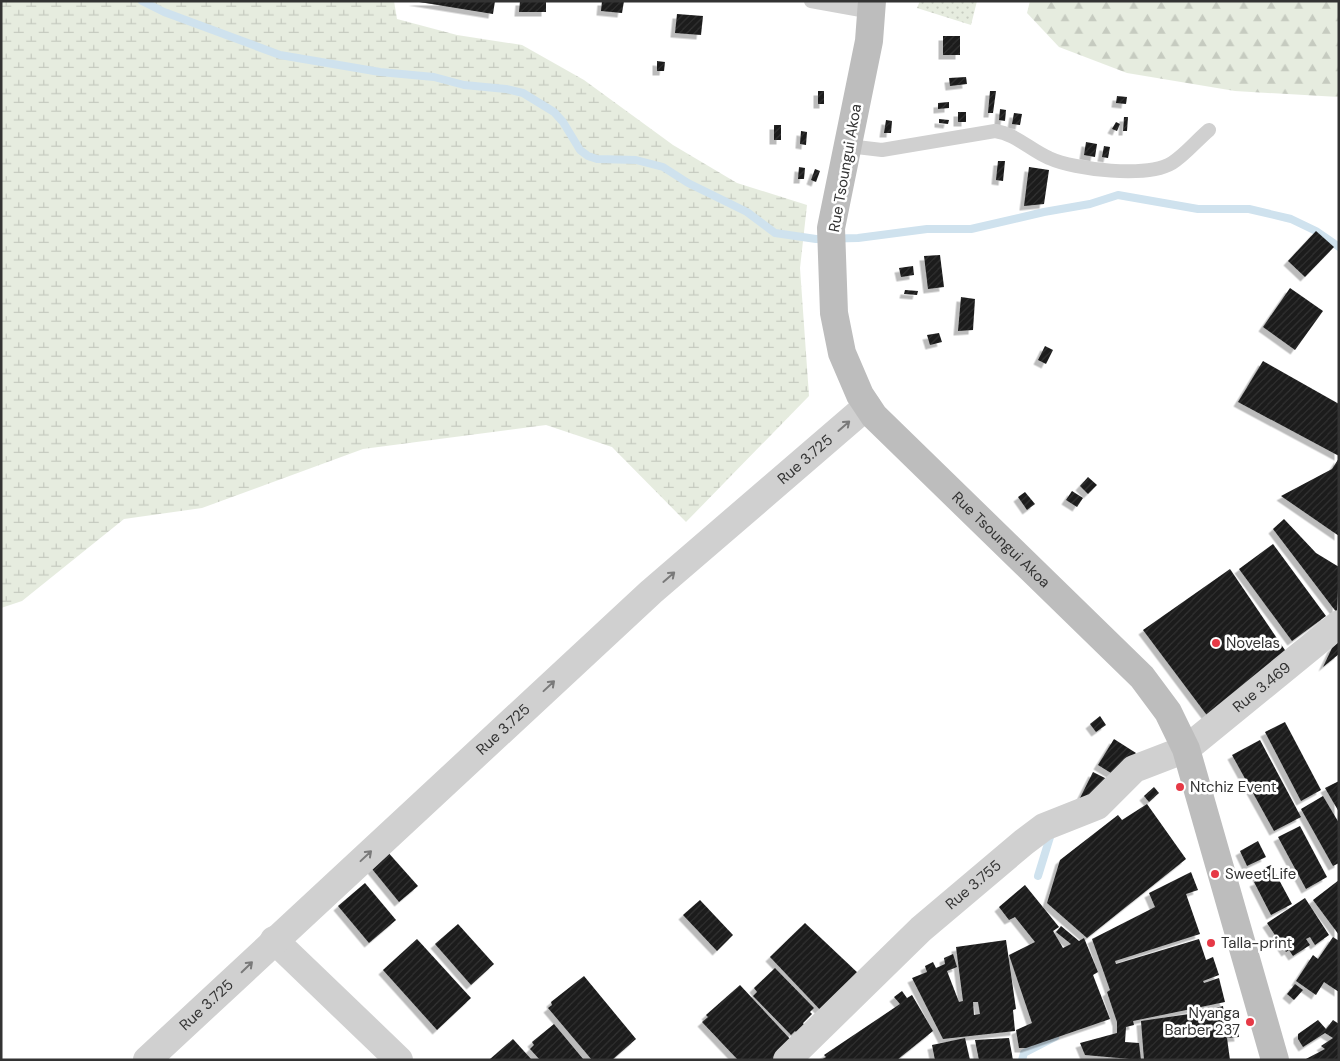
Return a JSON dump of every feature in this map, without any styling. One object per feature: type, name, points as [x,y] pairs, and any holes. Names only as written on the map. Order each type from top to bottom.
[{"type":"main road","name":"Rue Tsoungui Akoa","points":[[872,7],[869,42],[831,228],[834,313],[842,353],[860,395],[892,434],[1142,677],[1168,712],[1186,749],[1275,1060]]},
{"type":"street","name":"Rue 3.725","points":[[147,1060],[274,940],[651,592],[868,406]]},
{"type":"street","name":"Rue 3.469","points":[[1186,749],[1339,624]]},
{"type":"street","name":"Rue 3.755","points":[[787,1060],[921,930],[1024,842],[1044,827],[1097,806],[1134,769],[1186,749]]},
{"type":"street","points":[[274,940],[399,1060]]},
{"type":"lane","points":[[811,1],[872,7]]},
{"type":"lane","points":[[848,146],[882,150],[995,131],[1009,133],[1047,157],[1069,166],[1148,172],[1172,163],[1209,130]]},
{"type":"green space","points":[[1,1],[394,1],[397,19],[457,35],[522,45],[584,80],[673,145],[737,183],[807,205],[800,268],[809,396],[686,522],[612,447],[546,425],[363,449],[202,508],[124,519],[22,601],[1,608]]},
{"type":"green space","points":[[920,1],[977,1],[971,25],[917,8]]},
{"type":"green space","points":[[1030,1],[1339,1],[1339,97],[1235,91],[1127,73],[1059,47],[1027,13]]},
{"type":"building","points":[[413,1],[495,1],[493,14]]},
{"type":"building","points":[[520,1],[546,1],[546,12],[519,12]]},
{"type":"building","points":[[602,1],[624,1],[622,13],[601,11]]},
{"type":"building","points":[[677,14],[703,16],[701,35],[675,33]]},
{"type":"building","points":[[943,36],[960,36],[960,55],[943,55]]},
{"type":"building","points":[[657,61],[665,62],[664,71],[657,71]]},
{"type":"building","points":[[966,77],[967,84],[950,86],[949,78]]},
{"type":"building","points":[[818,91],[824,91],[824,104],[818,104]]},
{"type":"building","points":[[990,91],[996,91],[993,113],[988,113]]},
{"type":"building","points":[[1117,96],[1127,97],[1126,104],[1116,103]]},
{"type":"building","points":[[949,102],[949,108],[938,109],[938,103]]},
{"type":"building","points":[[1000,109],[1006,110],[1005,121],[999,120]]},
{"type":"building","points":[[958,112],[966,112],[966,122],[958,122]]},
{"type":"building","points":[[1014,113],[1022,114],[1020,125],[1012,124]]},
{"type":"building","points":[[1124,117],[1128,117],[1127,131],[1123,131]]},
{"type":"building","points":[[939,119],[949,120],[948,124],[939,123]]},
{"type":"building","points":[[886,120],[892,121],[891,133],[884,133]]},
{"type":"building","points":[[1116,122],[1120,124],[1117,131],[1112,129]]},
{"type":"building","points":[[774,125],[781,125],[781,140],[774,140]]},
{"type":"building","points":[[801,131],[807,132],[806,145],[800,144]]},
{"type":"building","points":[[1086,142],[1097,144],[1095,157],[1084,155]]},
{"type":"building","points":[[1104,146],[1110,147],[1108,158],[1102,157]]},
{"type":"building","points":[[998,161],[1005,161],[1003,181],[996,180]]},
{"type":"building","points":[[799,167],[805,168],[804,179],[798,179]]},
{"type":"building","points":[[1029,167],[1049,170],[1044,204],[1024,206]]},
{"type":"building","points":[[815,169],[820,171],[816,182],[811,180]]},
{"type":"building","points":[[1316,231],[1334,247],[1305,277],[1288,261]]},
{"type":"building","points":[[940,255],[944,287],[928,289],[924,256]]},
{"type":"building","points":[[913,266],[914,275],[901,277],[899,268]]},
{"type":"building","points":[[1290,288],[1323,311],[1295,350],[1263,327]]},
{"type":"building","points":[[905,290],[918,291],[917,295],[904,294]]},
{"type":"building","points":[[961,297],[975,299],[973,330],[958,331]]},
{"type":"building","points":[[939,333],[942,342],[930,345],[927,335]]},
{"type":"building","points":[[1045,346],[1053,350],[1046,364],[1038,360]]},
{"type":"building","points":[[1263,361],[1339,404],[1339,456],[1238,402]]},
{"type":"building","points":[[1339,458],[1339,536],[1281,496],[1332,469]]},
{"type":"building","points":[[1088,477],[1097,485],[1088,494],[1080,486]]},
{"type":"building","points":[[1072,491],[1083,498],[1077,507],[1066,500]]},
{"type":"building","points":[[1025,492],[1035,504],[1027,510],[1018,497]]},
{"type":"building","points":[[1284,519],[1316,553],[1339,567],[1337,613],[1273,529]]},
{"type":"building","points":[[1273,544],[1326,616],[1292,641],[1239,569]]},
{"type":"building","name":"Novelas","points":[[1230,569],[1289,656],[1209,718],[1143,630]]},
{"type":"building","points":[[1339,641],[1339,654],[1323,667],[1332,648]]},
{"type":"building","points":[[1100,716],[1106,725],[1096,732],[1090,724]]},
{"type":"building","points":[[1285,722],[1321,790],[1301,801],[1265,732]]},
{"type":"building","points":[[1114,739],[1136,753],[1119,778],[1098,765]]},
{"type":"building","points":[[1260,740],[1301,817],[1274,831],[1232,755]]},
{"type":"building","points":[[1093,772],[1109,780],[1097,806],[1080,798]]},
{"type":"building","points":[[1339,781],[1339,812],[1325,788]]},
{"type":"building","points":[[1154,787],[1159,793],[1149,802],[1144,796]]},
{"type":"building","points":[[1323,796],[1339,823],[1339,863],[1333,866],[1301,809]]},
{"type":"building","points":[[1147,804],[1186,859],[1087,938],[1047,903],[1060,860],[1118,815],[1122,820]]},
{"type":"building","points":[[1300,826],[1327,877],[1306,889],[1278,837]]},
{"type":"building","points":[[1258,841],[1266,857],[1247,866],[1240,851]]},
{"type":"building","points":[[386,850],[418,886],[399,902],[368,864]]},
{"type":"building","points":[[1271,865],[1292,904],[1271,915],[1254,882],[1259,880],[1255,872]]},
{"type":"building","points":[[1191,872],[1198,890],[1186,894],[1200,934],[1115,961],[1116,964],[1199,939],[1206,960],[1213,957],[1219,975],[1203,981],[1204,983],[1219,978],[1225,1002],[1133,1021],[1134,1025],[1126,1027],[1125,1042],[1139,1043],[1141,1060],[1085,1055],[1080,1043],[1117,1033],[1117,1022],[1107,992],[1110,990],[1092,939],[1155,907],[1149,893]]},
{"type":"building","points":[[1339,880],[1339,935],[1313,900]]},
{"type":"building","points":[[365,883],[396,920],[369,943],[338,906]]},
{"type":"building","points":[[1025,885],[1059,927],[1053,931],[1063,948],[1071,944],[1056,932],[1061,926],[1079,941],[1084,938],[1098,972],[1093,975],[1110,1019],[1026,1048],[1019,1048],[1016,1030],[1032,1023],[1009,955],[1035,942],[1015,917],[1009,920],[999,907]]},
{"type":"building","points":[[1305,898],[1329,935],[1315,945],[1310,937],[1306,939],[1310,945],[1293,956],[1289,950],[1286,952],[1267,923]]},
{"type":"building","points":[[700,900],[733,935],[717,951],[683,915]]},
{"type":"building","points":[[805,923],[859,974],[825,1015],[770,957]]},
{"type":"building","points":[[458,924],[494,964],[471,985],[435,944]]},
{"type":"building","points":[[1333,937],[1339,941],[1339,992],[1324,982],[1316,995],[1296,981],[1313,955],[1318,959]]},
{"type":"building","points":[[417,939],[471,998],[437,1030],[383,970]]},
{"type":"building","points":[[1006,940],[1016,1009],[1013,1010],[1015,1031],[943,1039],[912,978],[927,972],[925,966],[933,962],[936,968],[945,964],[944,958],[953,954],[957,967],[947,971],[959,1002],[963,1001],[956,947]],"holes":[[[973,1002],[978,1002],[980,1014],[974,1015]]]},
{"type":"building","points":[[775,968],[814,1008],[810,1012],[812,1014],[803,1023],[806,1028],[799,1035],[795,1031],[791,1035],[753,996],[757,992],[754,988]]},
{"type":"building","points":[[584,976],[636,1039],[612,1060],[592,1060],[548,1008],[552,1005],[551,1002]]},
{"type":"building","points":[[1295,984],[1303,990],[1294,1000],[1287,994]]},
{"type":"building","points":[[740,985],[791,1040],[778,1060],[738,1060],[702,1022],[708,1017],[706,1015]]},
{"type":"building","points":[[902,991],[907,998],[912,995],[933,1031],[897,1060],[821,1060],[826,1057],[824,1055],[900,1004],[894,997]]},
{"type":"building","points":[[1223,1006],[1225,1023],[1236,1022],[1239,1037],[1227,1038],[1230,1060],[1144,1060],[1141,1021],[1189,1014]]},
{"type":"building","points":[[1318,1020],[1326,1029],[1333,1020],[1339,1024],[1339,1060],[1304,1060],[1325,1049],[1321,1046],[1333,1038],[1325,1033],[1303,1047],[1298,1039],[1298,1034]]},
{"type":"building","points":[[554,1024],[584,1060],[540,1060],[530,1049],[534,1045],[532,1042]]},
{"type":"building","points":[[965,1038],[970,1060],[935,1060],[932,1045]]},
{"type":"building","points":[[1009,1038],[1013,1060],[979,1060],[975,1040]]},
{"type":"building","points":[[513,1039],[532,1060],[489,1060]]},
{"type":"waterway","points":[[142,1],[164,12],[280,55],[380,72],[434,77],[464,85],[506,89],[523,93],[554,112],[563,122],[580,150],[588,156],[597,159],[636,160],[663,167],[688,183],[747,212],[775,233],[816,239],[858,238],[927,229],[971,229],[1044,212],[1090,204],[1118,195],[1198,209],[1249,209],[1291,219],[1316,231],[1339,247]]},
{"type":"waterway","points":[[1038,876],[1050,837]]},
{"type":"waterway","points":[[1022,1060],[1024,1053],[1055,1037]]},
{"type":"place","name":"Novelas","points":[[1216,643]]},
{"type":"place","name":"Ntchiz Event","points":[[1180,787]]},
{"type":"place","name":"Sweet Life","points":[[1215,874]]},
{"type":"place","name":"Talla-print","points":[[1211,943]]},
{"type":"place","name":"Nyanga Barber 237","points":[[1250,1022]]}]
